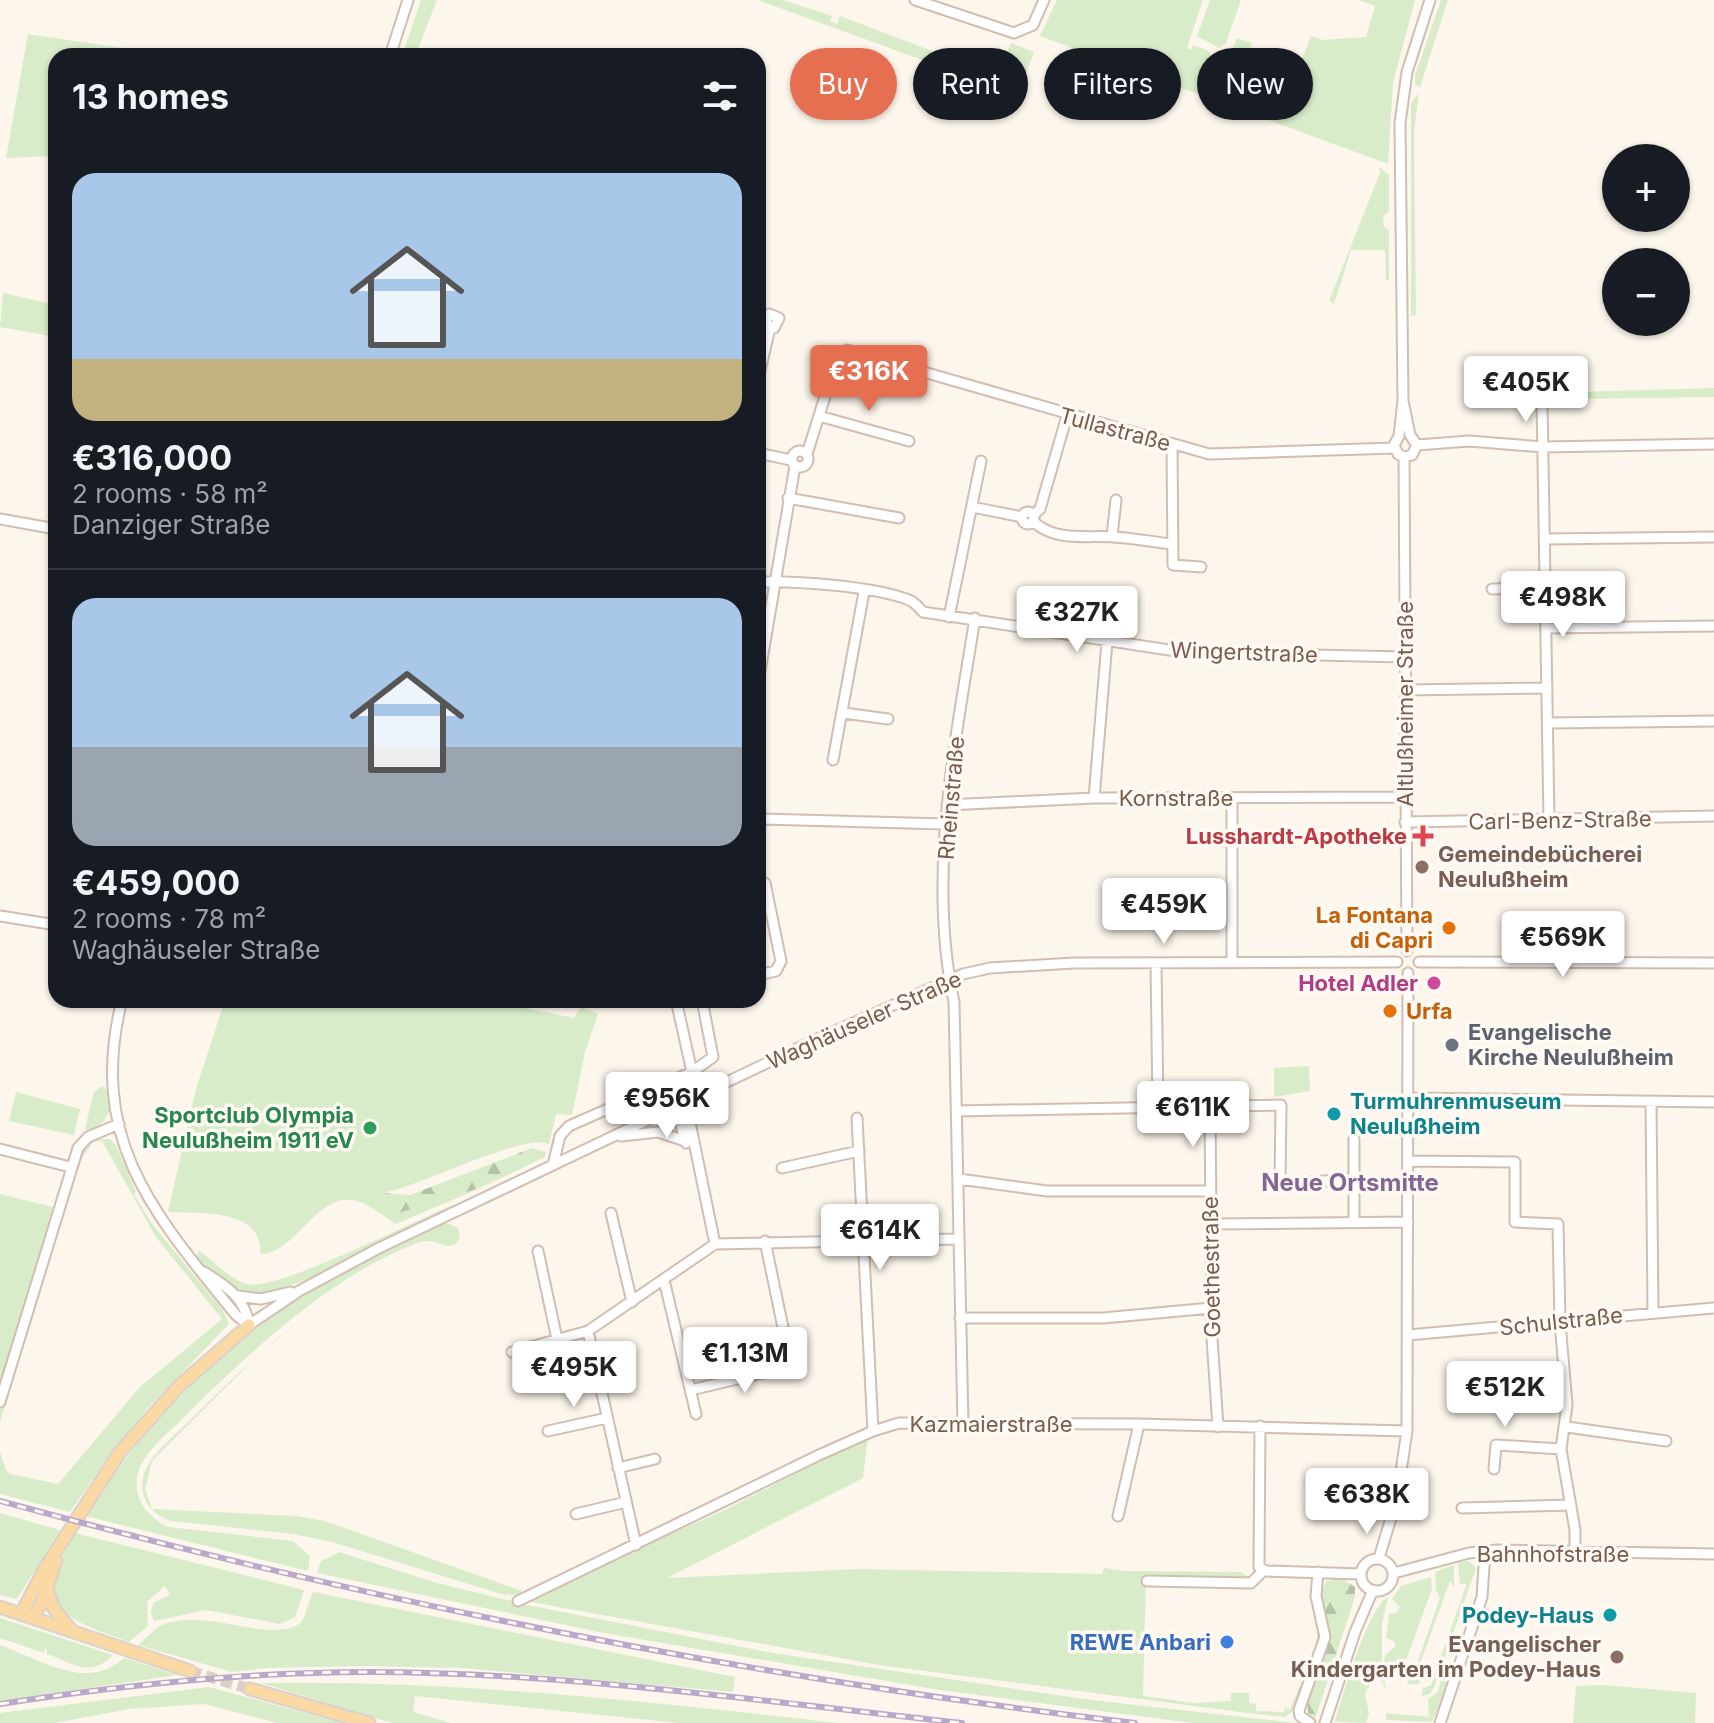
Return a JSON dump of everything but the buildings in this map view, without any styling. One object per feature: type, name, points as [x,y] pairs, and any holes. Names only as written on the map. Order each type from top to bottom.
[{"type":"main road","points":[[26,1616],[60,1546],[101,1479],[179,1386],[249,1325]]},
{"type":"main road","points":[[26,1616],[47,1588],[60,1546]]},
{"type":"main road","points":[[47,1588],[51,1604],[73,1632]]},
{"type":"main road","points":[[0,1607],[190,1671]]},
{"type":"main road","points":[[250,1689],[369,1723]]},
{"type":"street","points":[[393,48],[408,0]]},
{"type":"street","points":[[915,0],[946,7],[1014,33],[1025,31],[1033,25],[1044,0]]},
{"type":"street","points":[[1417,445],[1412,455],[1404,457],[1394,448],[1399,436],[1403,401],[1400,210],[1403,89],[1430,0]]},
{"type":"street","name":"Tullastraße","points":[[819,416],[837,358],[843,351],[1067,416],[1217,455],[1394,448]]},
{"type":"street","points":[[1403,401],[1410,435],[1417,445]]},
{"type":"street","points":[[1542,401],[1549,820]]},
{"type":"street","points":[[766,629],[793,463],[797,451],[807,454],[819,416],[909,441]]},
{"type":"street","points":[[1033,518],[1040,509],[1067,416]]},
{"type":"street","points":[[1399,436],[1410,435]]},
{"type":"street","points":[[1417,445],[1480,441],[1543,447],[1714,444]]},
{"type":"street","points":[[1172,444],[1173,565],[1201,567]]},
{"type":"street","points":[[766,455],[793,463]]},
{"type":"street","name":"Altlußheimer Straße","points":[[1404,457],[1407,951]]},
{"type":"street","points":[[949,617],[981,461]]},
{"type":"street","points":[[788,498],[899,518]]},
{"type":"street","points":[[1112,536],[1116,500]]},
{"type":"street","points":[[972,507],[1022,517],[1027,512],[1041,529],[1074,537],[1112,536],[1172,544]]},
{"type":"street","points":[[0,519],[48,528]]},
{"type":"street","points":[[1545,539],[1714,537]]},
{"type":"street","name":"Wingertstraße","points":[[766,581],[864,592],[910,600],[923,612],[949,617],[975,618],[1182,652],[1405,657]]},
{"type":"street","points":[[1492,589],[1546,588]]},
{"type":"street","points":[[833,760],[864,592]]},
{"type":"street","name":"Rheinstraße","points":[[963,1424],[954,1002],[944,960],[945,824],[975,618]]},
{"type":"street","points":[[1547,628],[1714,626]]},
{"type":"street","points":[[1094,798],[1107,642]]},
{"type":"street","points":[[1405,690],[1547,688]]},
{"type":"street","points":[[844,713],[888,719]]},
{"type":"street","points":[[1548,723],[1714,721]]},
{"type":"street","name":"Kornstraße","points":[[947,805],[1094,798],[1405,797]]},
{"type":"street","points":[[1232,798],[1232,963]]},
{"type":"street","name":"Carl-Benz-Straße","points":[[1405,822],[1714,816]]},
{"type":"street","points":[[766,819],[945,824]]},
{"type":"street","points":[[766,888],[781,961],[776,971],[766,973]]},
{"type":"street","points":[[0,916],[48,924]]},
{"type":"street","points":[[1407,951],[1415,954],[1419,962],[1414,971],[1408,973],[1399,968],[1397,962],[1407,951]]},
{"type":"street","name":"Waghäuseler Straße","points":[[249,1325],[299,1291],[379,1248],[949,979],[1010,967],[1397,962]]},
{"type":"street","points":[[1419,962],[1714,963]]},
{"type":"street","points":[[1156,963],[1158,1107]]},
{"type":"street","points":[[1379,1558],[1397,1498],[1407,1431],[1408,973]]},
{"type":"street","points":[[121,1008],[113,1055],[119,1124],[147,1199],[164,1228],[236,1315],[249,1325]]},
{"type":"street","points":[[678,1008],[692,1072]]},
{"type":"street","points":[[553,1165],[560,1136],[569,1126],[692,1072],[713,1057],[704,1008]]},
{"type":"street","points":[[1407,1098],[1714,1102]]},
{"type":"street","points":[[1651,1101],[1653,1312]]},
{"type":"street","points":[[686,1103],[693,1124],[695,1156],[715,1244]]},
{"type":"street","points":[[957,1111],[1281,1105],[1280,1184],[1354,1179]]},
{"type":"street","name":"Goethestraße","points":[[1210,1107],[1211,1308],[1218,1427]]},
{"type":"street","points":[[676,1108],[685,1141],[695,1156]]},
{"type":"street","points":[[857,1118],[873,1431]]},
{"type":"street","points":[[0,1402],[70,1167],[82,1142],[119,1124]]},
{"type":"street","points":[[614,1137],[658,1132],[685,1141]]},
{"type":"street","points":[[1354,1139],[1354,1223]]},
{"type":"street","points":[[0,1149],[70,1167]]},
{"type":"street","points":[[782,1168],[859,1151]]},
{"type":"street","points":[[1408,1161],[1515,1162],[1515,1222],[1558,1224],[1567,1427],[1561,1449],[1571,1505],[1575,1553]]},
{"type":"street","points":[[959,1179],[1057,1192],[1210,1191]]},
{"type":"street","points":[[611,1213],[632,1302]]},
{"type":"street","points":[[1211,1224],[1408,1222]]},
{"type":"street","points":[[512,1352],[588,1331],[715,1244],[959,1239]]},
{"type":"street","points":[[691,1390],[791,1366],[765,1241]]},
{"type":"street","points":[[538,1251],[557,1339]]},
{"type":"street","points":[[198,1268],[238,1296],[247,1311],[249,1325]]},
{"type":"street","points":[[664,1280],[696,1414]]},
{"type":"street","points":[[238,1296],[261,1299],[299,1291]]},
{"type":"street","points":[[960,1318],[1103,1318],[1211,1308]]},
{"type":"street","name":"Schulstraße","points":[[1408,1335],[1714,1308]]},
{"type":"street","points":[[588,1331],[636,1545]]},
{"type":"street","points":[[548,1431],[607,1418]]},
{"type":"street","name":"Kazmaierstraße","points":[[518,1601],[873,1431],[899,1423],[1139,1424],[1407,1431]]},
{"type":"street","points":[[1118,1516],[1139,1424]]},
{"type":"street","points":[[1147,1581],[1251,1583],[1261,1569],[1260,1426]]},
{"type":"street","points":[[1567,1427],[1666,1441]]},
{"type":"street","points":[[1494,1469],[1496,1445],[1561,1449]]},
{"type":"street","points":[[618,1468],[655,1459]]},
{"type":"street","points":[[576,1514],[626,1502]]},
{"type":"street","points":[[1462,1508],[1571,1505]]},
{"type":"street","points":[[1714,1547],[1714,1554]]},
{"type":"street","points":[[1440,1723],[1482,1597],[1485,1551]]},
{"type":"street","name":"Bahnhofstraße","points":[[1394,1573],[1485,1551],[1714,1554]]},
{"type":"street","points":[[1325,1723],[1346,1657],[1371,1595],[1386,1588],[1394,1573],[1389,1563],[1379,1558],[1367,1562],[1361,1574],[1371,1595]]},
{"type":"street","points":[[1261,1569],[1361,1574]]},
{"type":"street","points":[[1310,1723],[1300,1716],[1300,1705],[1325,1637],[1316,1596],[1318,1572]]},
{"type":"green space","points":[[421,0],[437,0],[418,48],[405,48]]},
{"type":"green space","points":[[758,0],[783,0],[832,16],[830,21],[837,24],[840,16],[924,48],[913,48],[913,57],[897,51],[897,48],[889,48]]},
{"type":"green space","points":[[1057,0],[1203,0],[1187,48],[1191,50],[1193,45],[1201,48],[1197,48],[1197,94],[1181,88],[1181,48],[1073,48],[1040,36]]},
{"type":"green space","points":[[1210,0],[1241,0],[1226,43],[1219,48],[1197,36]]},
{"type":"green space","points":[[1359,0],[1415,0],[1393,83],[1388,164],[1268,120],[1313,120],[1313,48],[1306,48],[1311,36],[1323,40],[1366,37],[1375,6]]},
{"type":"green space","points":[[1441,0],[1448,0],[1420,87],[1415,84],[1415,75]]},
{"type":"green space","points":[[28,34],[123,48],[48,48],[48,156],[6,158]]},
{"type":"green space","points":[[1237,38],[1252,43],[1251,48],[1233,48]]},
{"type":"green space","points":[[1028,50],[1034,52],[1028,68]]},
{"type":"green space","points":[[1419,93],[1414,132],[1416,315],[1411,316],[1411,103]]},
{"type":"green space","points":[[1379,167],[1389,175],[1389,211],[1383,216],[1384,227],[1389,230],[1389,280],[1386,280],[1385,250],[1351,250],[1334,304],[1329,301],[1380,173]]},
{"type":"green space","points":[[3,293],[48,303],[48,336],[0,327]]},
{"type":"green space","points":[[1714,388],[1714,397],[1509,400],[1508,394]]},
{"type":"green space","name":"Sportclub Olympia Neulußheim 1911 eV","points":[[222,1008],[525,1008],[574,1018],[583,1008],[598,1014],[585,1052],[572,1115],[556,1114],[549,1144],[517,1146],[386,1192],[398,1213],[480,1188],[396,1224],[363,1203],[347,1200],[333,1203],[286,1243],[274,1251],[260,1254],[258,1239],[252,1228],[241,1221],[212,1214],[168,1212],[196,1089]]},
{"type":"green space","points":[[1309,1066],[1310,1091],[1274,1097],[1274,1068]]},
{"type":"green space","points":[[103,1086],[110,1100],[108,1114],[87,1134],[85,1128],[94,1092]]},
{"type":"green space","points":[[16,1092],[80,1109],[74,1135],[9,1121]]},
{"type":"green space","points":[[96,1139],[110,1139],[116,1145],[136,1192],[134,1195],[153,1225],[223,1310],[229,1324],[147,1409],[70,1512],[0,1494],[0,1452],[6,1470],[11,1474],[58,1484],[140,1387],[222,1319],[156,1237],[102,1141],[93,1142],[76,1166],[0,1422],[0,1411],[71,1173],[82,1150]]},
{"type":"green space","points":[[532,1148],[546,1152],[545,1157],[480,1188],[398,1213],[385,1193],[410,1195]]},
{"type":"green space","points":[[0,1194],[53,1207],[0,1385]]},
{"type":"green space","points":[[453,1205],[455,1207],[311,1278],[264,1295],[236,1290],[205,1267],[197,1256],[198,1250],[241,1282],[263,1284],[347,1253]]},
{"type":"green space","points":[[444,1222],[458,1228],[460,1237],[456,1244],[448,1246],[427,1241],[412,1245],[369,1266],[311,1304],[228,1374],[156,1444],[141,1465],[137,1482],[139,1498],[160,1523],[168,1527],[293,1541],[310,1556],[308,1571],[86,1516],[136,1446],[166,1411],[234,1346],[310,1292],[351,1268]]},
{"type":"green space","points":[[255,1358],[152,1461],[145,1489],[152,1509],[296,1516],[325,1521],[522,1591],[522,1596],[501,1594],[332,1542],[293,1534],[171,1521],[155,1513],[150,1507],[146,1500],[142,1484],[150,1461]]},
{"type":"green space","points":[[868,1436],[863,1478],[667,1578],[856,1569],[1102,1574],[1104,1568],[1241,1572],[1250,1578],[1146,1576],[1143,1696],[1194,1703],[1231,1701],[1231,1693],[1249,1693],[1249,1703],[1256,1704],[1256,1711],[1284,1712],[1285,1708],[1290,1709],[1315,1651],[1318,1626],[1312,1624],[1320,1624],[1319,1644],[1292,1712],[1285,1717],[1248,1713],[879,1665],[531,1602],[530,1597],[729,1508]]},
{"type":"green space","points":[[0,1513],[60,1530],[17,1599],[0,1595]]},
{"type":"green space","points":[[75,1533],[304,1590],[295,1617],[280,1624],[206,1610],[154,1621],[151,1613],[153,1603],[170,1595],[165,1586],[147,1602],[148,1626],[129,1642],[79,1622],[57,1601],[54,1592],[57,1571]]},
{"type":"green space","points":[[339,1552],[437,1583],[527,1605],[773,1653],[1091,1700],[1296,1723],[1193,1723],[940,1690],[604,1633],[317,1573],[321,1561]]},
{"type":"green space","points":[[1469,1561],[1476,1568],[1434,1687],[1430,1694],[1421,1696],[1423,1688],[1431,1685],[1466,1586],[1465,1583],[1460,1585],[1458,1563]]},
{"type":"green space","points":[[1454,1565],[1454,1588],[1450,1581],[1417,1672],[1421,1680],[1418,1684],[1408,1684],[1406,1674],[1412,1678],[1440,1598],[1436,1590],[1435,1572]]},
{"type":"green space","points":[[1340,1577],[1355,1587],[1355,1597],[1315,1719],[1308,1713],[1307,1701],[1330,1637],[1321,1594],[1326,1582]]},
{"type":"green space","points":[[1431,1577],[1432,1589],[1402,1671],[1384,1675],[1386,1690],[1379,1677],[1386,1654],[1396,1646],[1393,1640],[1386,1638],[1389,1614],[1397,1613],[1400,1607],[1392,1599],[1401,1586]]},
{"type":"green space","points":[[313,1592],[735,1677],[733,1692],[462,1668],[365,1666],[266,1668],[232,1672],[138,1645],[158,1627],[180,1620],[273,1630],[289,1628],[302,1622]]},
{"type":"green space","points":[[1388,1597],[1382,1624],[1382,1662],[1365,1694],[1369,1713],[1366,1723],[1335,1722],[1364,1635],[1380,1604]]},
{"type":"green space","points":[[0,1618],[113,1655],[97,1666],[74,1665],[47,1654],[46,1647],[44,1653],[0,1638]]},
{"type":"green space","points":[[0,1645],[47,1665],[79,1673],[110,1668],[124,1658],[178,1675],[0,1701]]},
{"type":"green space","points":[[1441,1680],[1449,1683],[1432,1722],[1386,1720],[1386,1713],[1429,1717],[1428,1699],[1438,1692]]},
{"type":"green space","points":[[261,1683],[478,1689],[622,1700],[838,1723],[679,1723],[415,1696],[413,1712],[451,1723],[392,1723]]},
{"type":"green space","points":[[1604,1685],[1696,1693],[1695,1723],[1573,1723],[1576,1686]]},
{"type":"green space","points":[[209,1687],[342,1723],[277,1723],[204,1704],[128,1709],[55,1723],[0,1723],[0,1713]]},
{"type":"tunnel","points":[[190,1671],[250,1689]]},
{"type":"railway","points":[[0,1501],[280,1572],[563,1633],[848,1684],[1135,1723]]},
{"type":"railway","points":[[0,1704],[229,1677],[367,1672],[442,1673],[665,1690],[962,1723]]},
{"type":"place","name":"Lusshardt-Apotheke","points":[[1423,836]]},
{"type":"place","name":"Gemeindebücherei Neulußheim","points":[[1422,867]]},
{"type":"place","name":"La Fontana di Capri","points":[[1449,928]]},
{"type":"place","name":"Hotel Adler","points":[[1434,983]]},
{"type":"place","name":"Urfa","points":[[1390,1011]]},
{"type":"place","name":"Evangelische Kirche Neulußheim","points":[[1452,1045]]},
{"type":"place","name":"Turmuhrenmuseum Neulußheim","points":[[1334,1114]]},
{"type":"place","name":"Sportclub Olympia Neulußheim 1911 eV","points":[[370,1128]]},
{"type":"place","name":"Podey-Haus","points":[[1610,1615]]},
{"type":"place","name":"REWE Anbari","points":[[1227,1642]]},
{"type":"place","name":"Evangelischer Kindergarten im Podey-Haus","points":[[1617,1657]]},
{"type":"district","name":"Neue Ortsmitte","points":[[1350,1183]]}]
